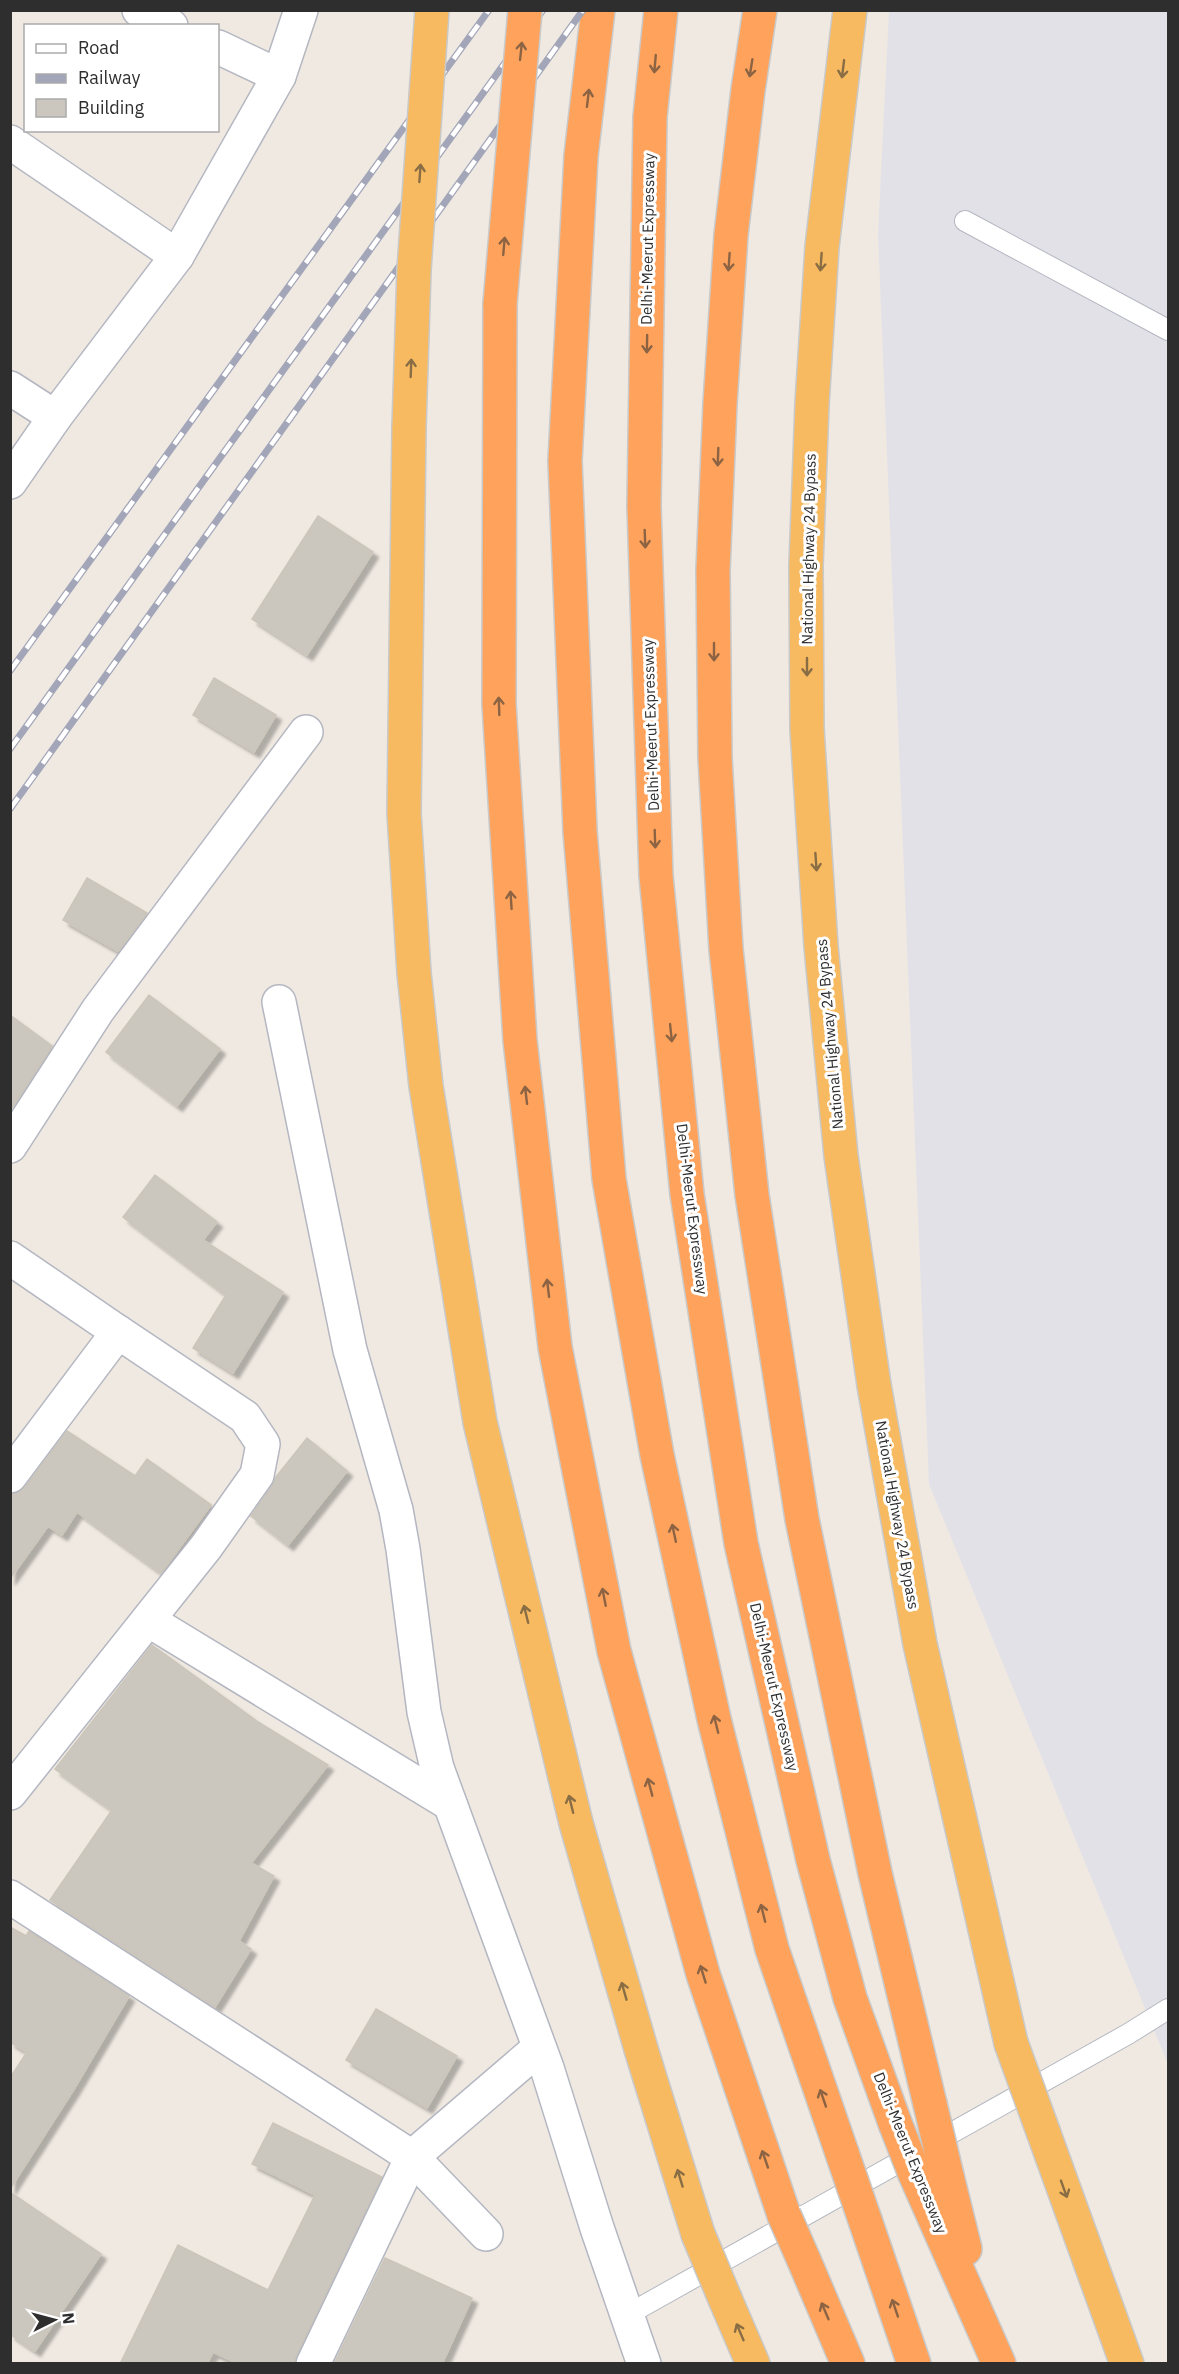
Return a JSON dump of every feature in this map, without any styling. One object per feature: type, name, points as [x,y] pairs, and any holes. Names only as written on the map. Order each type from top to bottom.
[{"type":"highway","points":[[432,10],[414,270],[409,427],[404,813],[414,973],[426,1086],[482,1434],[576,1823],[644,2060],[698,2234],[753,2364]]},
{"type":"highway","points":[[525,10],[500,304],[499,704],[520,1040],[555,1347],[614,1651],[703,1974],[784,2215],[848,2364]]},
{"type":"highway","points":[[598,10],[581,156],[565,461],[580,831],[609,1179],[657,1455],[714,1719],[772,1949],[914,2364]]},
{"type":"highway","name":"Delhi-Meerut Expressway","points":[[661,10],[650,117],[644,506],[656,876],[687,1194],[741,1543],[813,1860],[847,1987],[895,2123],[915,2174],[999,2364]]},
{"type":"highway","points":[[760,10],[731,235],[720,404],[713,570],[715,758],[726,949],[752,1195],[802,1519],[875,1873],[982,2324]]},
{"type":"highway","name":"National Highway 24 Bypass","points":[[850,10],[822,247],[812,404],[807,555],[807,729],[821,946],[841,1156],[874,1385],[920,1644],[1011,2043],[1127,2364]]},
{"type":"street","points":[[139,10],[167,24]]},
{"type":"street","points":[[10,482],[55,417],[177,256],[279,76],[301,10]]},
{"type":"street","points":[[219,47],[279,76]]},
{"type":"street","points":[[10,142],[177,256]]},
{"type":"street","points":[[10,388],[55,417]]},
{"type":"street","points":[[10,1146],[98,1010],[306,732]]},
{"type":"street","points":[[279,1002],[350,1350],[396,1510],[404,1549],[424,1712],[437,1767],[547,2068],[597,2228],[644,2364]]},
{"type":"street","points":[[10,1258],[245,1417],[263,1444],[257,1475],[206,1547],[10,1792]]},
{"type":"street","points":[[10,1476],[118,1332]]},
{"type":"street","points":[[148,1620],[450,1804]]},
{"type":"street","points":[[10,1897],[412,2157],[486,2234]]},
{"type":"street","points":[[314,2364],[412,2157],[539,2048]]},
{"type":"lane","points":[[965,221],[1168,330]]},
{"type":"lane","points":[[627,2315],[1128,2034],[1168,2008]]},
{"type":"shaded area","points":[[889,11],[1168,11],[1168,2064],[929,1484],[878,234]]},
{"type":"building","points":[[318,516],[373,552],[307,655],[252,619]]},
{"type":"building","points":[[214,678],[276,715],[254,752],[193,715]]},
{"type":"building","points":[[87,878],[147,913],[118,951],[63,920]]},
{"type":"building","points":[[149,995],[220,1049],[177,1106],[106,1052]]},
{"type":"building","points":[[10,1015],[52,1046],[10,1111]]},
{"type":"building","points":[[155,1175],[217,1222],[203,1240],[283,1292],[233,1373],[193,1348],[226,1295],[123,1217]]},
{"type":"building","points":[[67,1431],[135,1476],[147,1459],[211,1505],[161,1573],[77,1512],[62,1535],[48,1526],[10,1579],[10,1496],[25,1487]]},
{"type":"building","points":[[307,1438],[347,1471],[288,1545],[251,1516],[276,1477]]},
{"type":"building","points":[[152,1645],[258,1722],[328,1765],[251,1863],[274,1876],[239,1941],[251,1949],[215,2007],[50,1900],[112,1810],[55,1769]]},
{"type":"building","points":[[10,1927],[26,1936],[29,1931],[129,1996],[74,2089],[10,2189],[10,2078],[27,2052],[10,2042]]},
{"type":"building","points":[[376,2009],[457,2056],[427,2108],[346,2060]]},
{"type":"building","points":[[273,2123],[382,2177],[296,2356],[295,2364],[239,2364],[213,2352],[207,2364],[120,2364],[178,2245],[268,2290],[315,2195],[252,2164]]},
{"type":"building","points":[[10,2192],[101,2254],[35,2351],[10,2334]]},
{"type":"building","points":[[385,2258],[472,2298],[442,2364],[334,2364]]},
{"type":"railway","points":[[10,671],[489,10]]},
{"type":"railway","points":[[10,749],[543,10]]},
{"type":"railway","points":[[10,809],[583,10]]}]
